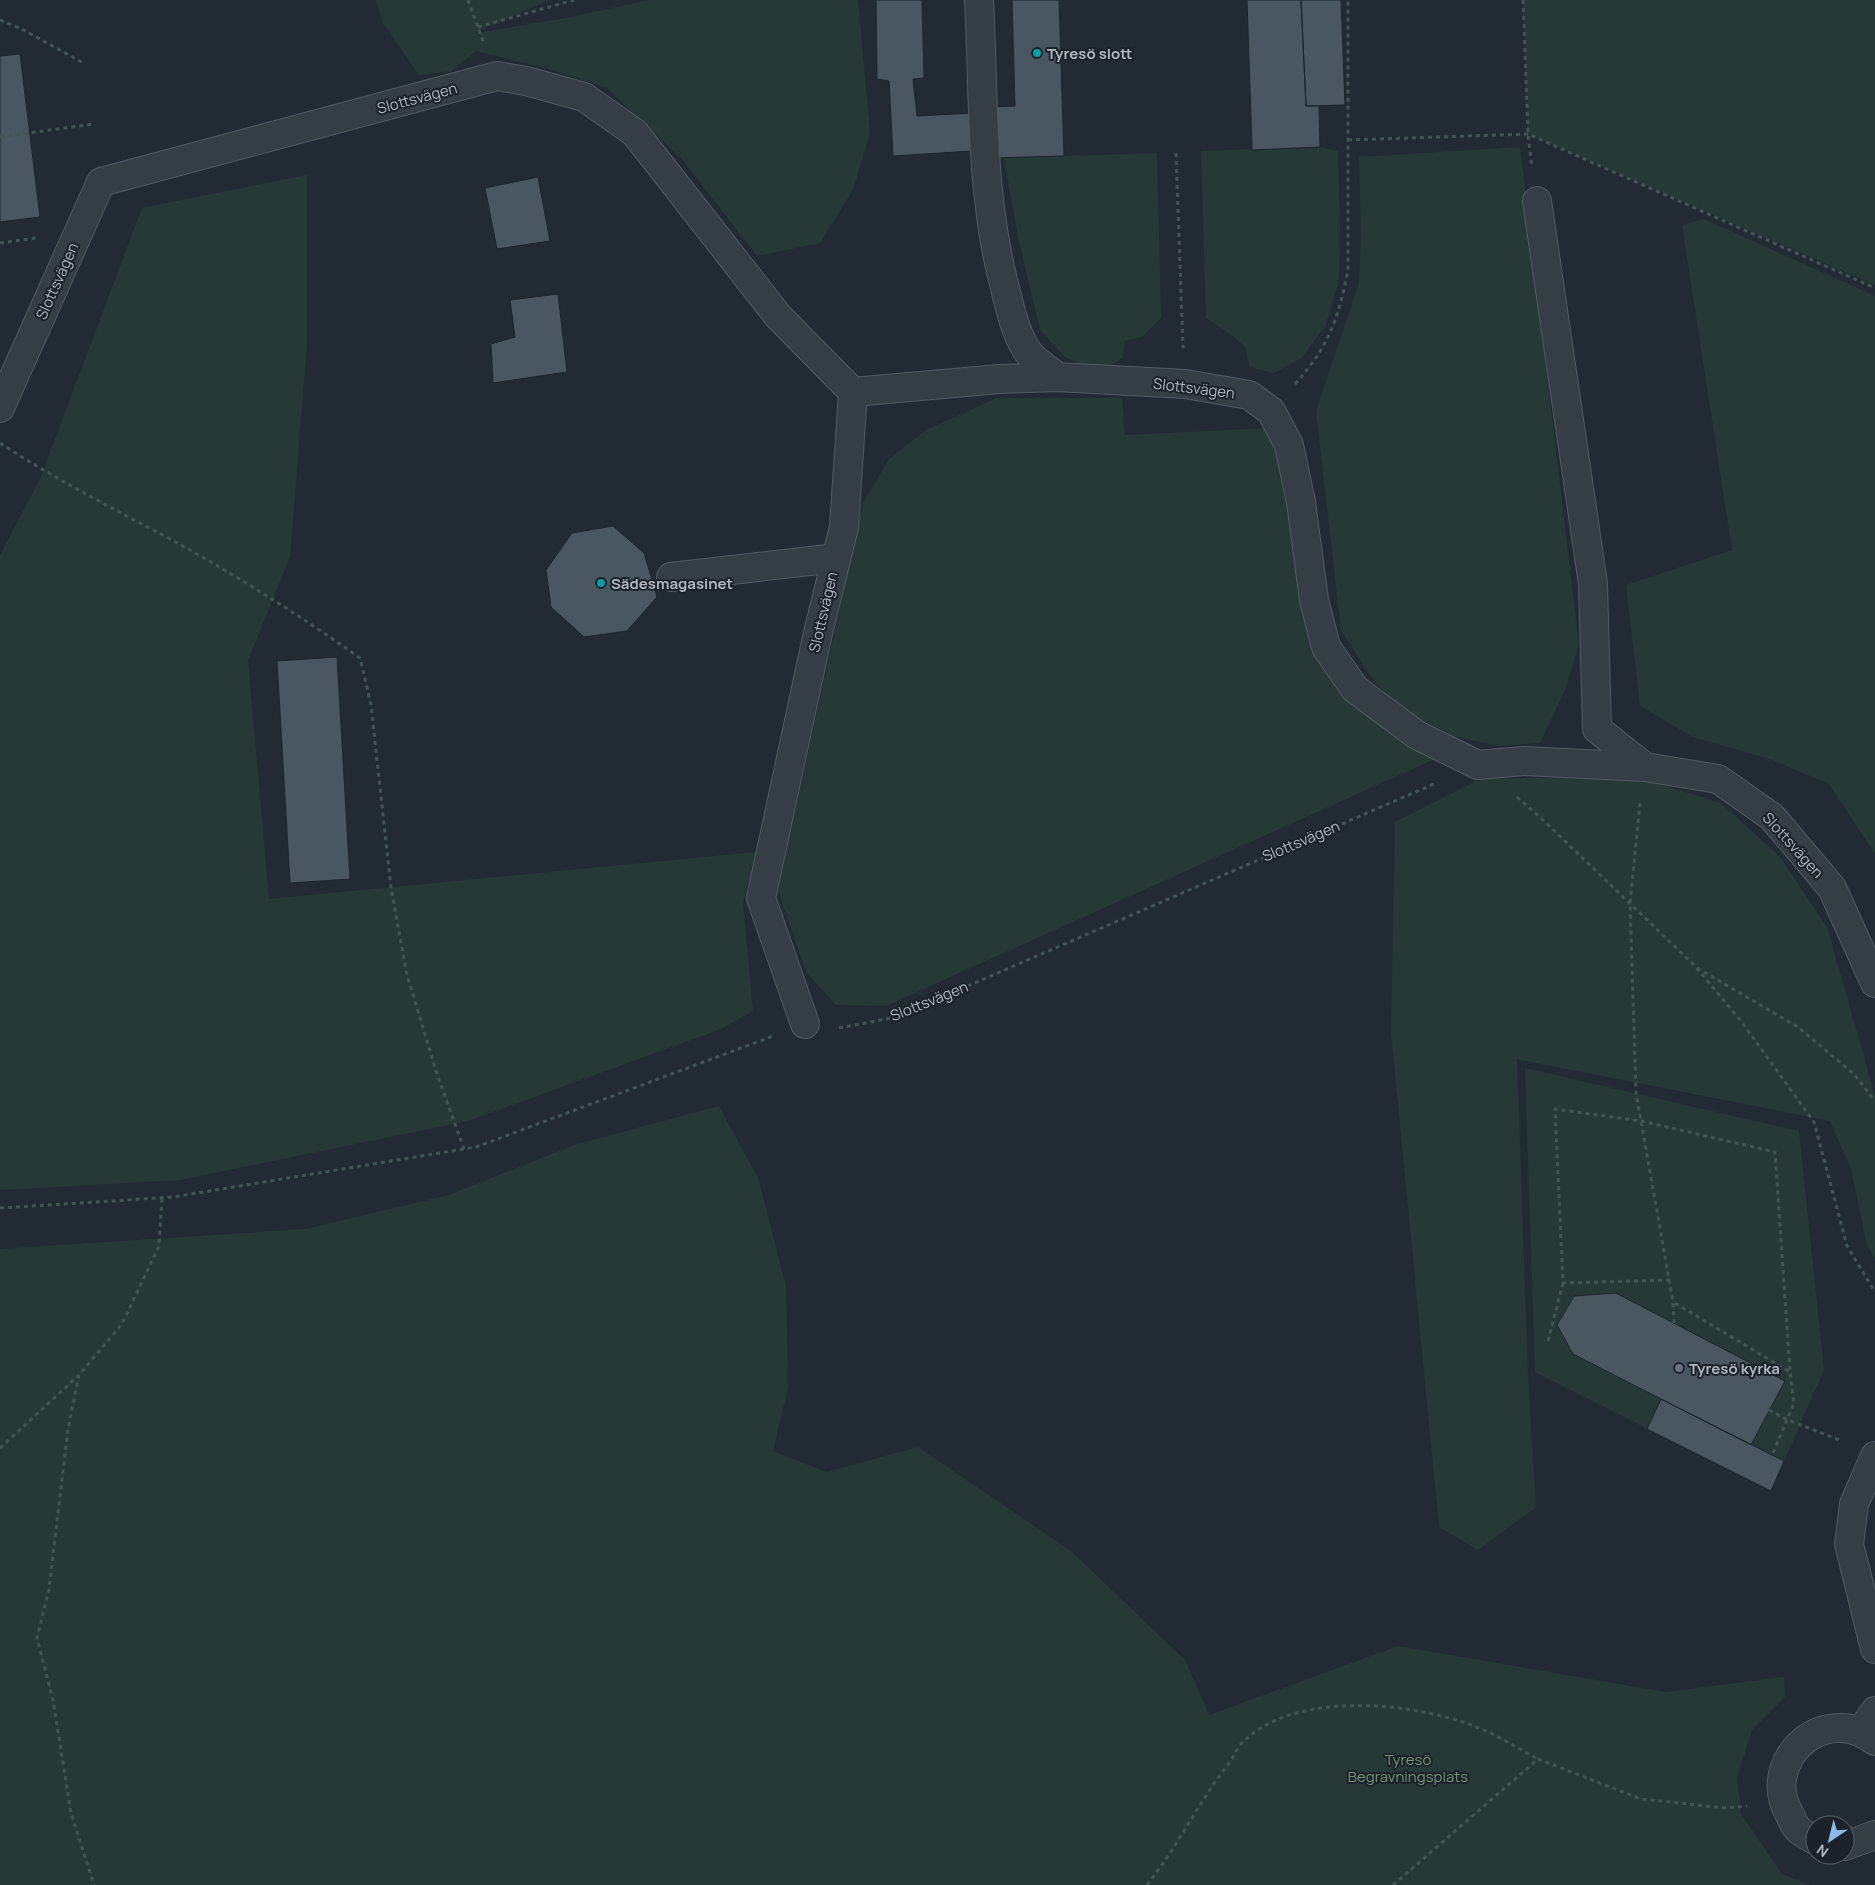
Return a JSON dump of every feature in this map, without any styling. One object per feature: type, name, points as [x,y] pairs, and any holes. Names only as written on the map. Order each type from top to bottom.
[{"type":"street","points":[[979,0],[984,92],[984,157],[996,254],[1013,320],[1027,351],[1058,377]]},
{"type":"street","name":"Slottsvägen","points":[[0,408],[102,182],[497,76],[526,81],[584,97],[635,134],[778,316],[853,392],[844,526],[788,768],[761,898],[805,1024]]},
{"type":"street","points":[[1537,201],[1593,584],[1597,729],[1645,767]]},
{"type":"street","name":"Slottsvägen","points":[[853,392],[999,379],[1058,377],[1185,384],[1249,395],[1272,411],[1289,445],[1301,502],[1314,600],[1326,647],[1355,689],[1416,735],[1478,765],[1524,762],[1645,767],[1718,779],[1772,817],[1832,888],[1875,983]]},
{"type":"street","points":[[671,577],[836,558]]},
{"type":"street","points":[[1875,1456],[1854,1504],[1849,1544],[1875,1649]]},
{"type":"street","points":[[1805,1834],[1798,1829],[1783,1804],[1781,1793],[1782,1772],[1788,1758],[1801,1742],[1828,1729],[1870,1728]]},
{"type":"street","points":[[1855,1842],[1875,1835]]},
{"type":"path","points":[[468,0],[497,76]]},
{"type":"path","points":[[478,27],[574,0]]},
{"type":"path","points":[[1272,411],[1316,361],[1339,314],[1348,270],[1348,0]]},
{"type":"path","points":[[1523,0],[1528,134],[1537,201]]},
{"type":"path","points":[[0,20],[22,29],[85,64]]},
{"type":"path","points":[[0,136],[93,124]]},
{"type":"path","points":[[1348,140],[1528,134],[1875,288]]},
{"type":"path","points":[[1176,152],[1185,384]]},
{"type":"path","points":[[0,444],[54,478],[171,539],[289,608],[360,658],[371,705],[391,888],[408,975],[437,1074],[464,1149]]},
{"type":"path","points":[[1478,765],[1543,820],[1694,965],[1742,1022],[1814,1122],[1847,1246],[1875,1292]]},
{"type":"path","name":"Slottsvägen","points":[[805,1024],[842,1028],[896,1017],[1478,765]]},
{"type":"path","points":[[1645,767],[1630,903],[1636,1093],[1670,1280],[1674,1323]]},
{"type":"path","points":[[1694,965],[1798,1027],[1854,1074],[1875,1101]]},
{"type":"path","points":[[0,1208],[162,1198],[476,1147],[805,1024]]},
{"type":"path","points":[[1548,1341],[1563,1283],[1555,1109],[1641,1121],[1775,1152],[1790,1372],[1794,1403],[1773,1453]]},
{"type":"path","points":[[0,1448],[79,1375],[122,1324],[159,1246],[162,1198]]},
{"type":"path","points":[[1563,1283],[1670,1280]]},
{"type":"path","points":[[1673,1302],[1790,1372]]},
{"type":"path","points":[[79,1375],[68,1429],[49,1590],[37,1638],[53,1700],[71,1813],[94,1885]]},
{"type":"path","points":[[1770,1410],[1788,1420],[1847,1443]]},
{"type":"path","points":[[1147,1885],[1164,1863],[1209,1789],[1241,1743],[1278,1718],[1325,1708],[1369,1705],[1423,1710],[1475,1726],[1538,1759],[1641,1799],[1726,1808],[1783,1804]]},
{"type":"path","points":[[1393,1885],[1538,1759]]},
{"type":"green space","points":[[376,0],[550,0],[471,34],[566,18],[649,0],[858,0],[870,133],[853,190],[820,243],[757,256],[682,159],[607,88],[549,69],[476,51],[451,71],[419,75],[383,23]]},
{"type":"green space","points":[[1523,0],[1875,0],[1875,285],[1528,134]]},
{"type":"green space","points":[[1320,147],[1338,151],[1339,281],[1325,327],[1301,358],[1274,373],[1250,367],[1245,347],[1233,336],[1206,318],[1201,151]]},
{"type":"green space","points":[[1520,147],[1579,645],[1565,690],[1540,743],[1498,746],[1454,736],[1410,714],[1375,683],[1341,630],[1316,411],[1359,283],[1361,237],[1359,157]]},
{"type":"green space","points":[[1157,153],[1161,318],[1142,337],[1125,341],[1122,358],[1109,367],[1089,368],[1065,357],[1040,330],[1018,237],[1004,158]]},
{"type":"green space","points":[[307,175],[307,345],[290,557],[248,660],[269,899],[756,852],[743,903],[753,1011],[721,1029],[468,1121],[180,1180],[0,1190],[0,555],[40,479],[142,208]]},
{"type":"green space","points":[[1704,219],[1875,296],[1875,854],[1829,784],[1770,759],[1693,737],[1640,706],[1626,585],[1732,550],[1682,225]]},
{"type":"green space","points":[[997,398],[1122,398],[1125,435],[1270,428],[1282,449],[1321,651],[1437,758],[886,1006],[836,1005],[806,972],[778,891],[863,503],[889,459],[926,430]]},
{"type":"green space","points":[[1633,776],[1721,803],[1780,857],[1827,927],[1875,1095],[1875,1258],[1867,1246],[1851,1169],[1830,1121],[1517,1059],[1528,1376],[1536,1507],[1478,1550],[1439,1527],[1391,1031],[1395,822],[1480,779]]},
{"type":"green space","points":[[1525,1068],[1799,1131],[1824,1370],[1771,1491],[1535,1372]]},
{"type":"green space","name":"Tyresö Begravningsplats","points":[[719,1106],[758,1178],[786,1286],[788,1388],[773,1451],[826,1472],[918,1447],[1071,1551],[1185,1660],[1209,1715],[1398,1646],[1666,1692],[1784,1677],[1785,1697],[1752,1730],[1737,1778],[1741,1814],[1782,1874],[1810,1885],[0,1885],[0,1249],[305,1229],[449,1195],[574,1145]]},
{"type":"building","points":[[876,0],[922,0],[924,78],[913,79],[917,116],[973,113],[972,151],[893,156],[889,81],[877,79]]},
{"type":"building","name":"Tyresö slott","points":[[1012,0],[1059,0],[1064,156],[989,158],[987,107],[1015,106]]},
{"type":"building","points":[[1247,0],[1301,0],[1306,106],[1319,106],[1320,147],[1252,150]]},
{"type":"building","points":[[1301,0],[1341,0],[1345,105],[1306,106]]},
{"type":"building","points":[[20,54],[40,217],[0,222],[0,56]]},
{"type":"building","points":[[538,177],[550,241],[497,249],[485,188]]},
{"type":"building","points":[[558,294],[567,372],[493,383],[491,344],[515,337],[510,300]]},
{"type":"building","name":"Sädesmagasinet","points":[[613,526],[644,553],[657,597],[627,631],[584,637],[551,607],[546,570],[572,533]]},
{"type":"building","points":[[337,657],[350,879],[290,883],[277,661]]},
{"type":"building","name":"Tyresö kyrka","points":[[1616,1293],[1785,1381],[1751,1445],[1573,1354],[1557,1325],[1574,1296]]},
{"type":"building","points":[[1661,1399],[1784,1461],[1771,1491],[1647,1429]]},
{"type":"place","name":"Tyresö slott","points":[[1037,53]]},
{"type":"place","name":"Sädesmagasinet","points":[[601,583]]},
{"type":"place","name":"Tyresö kyrka","points":[[1679,1368]]}]
